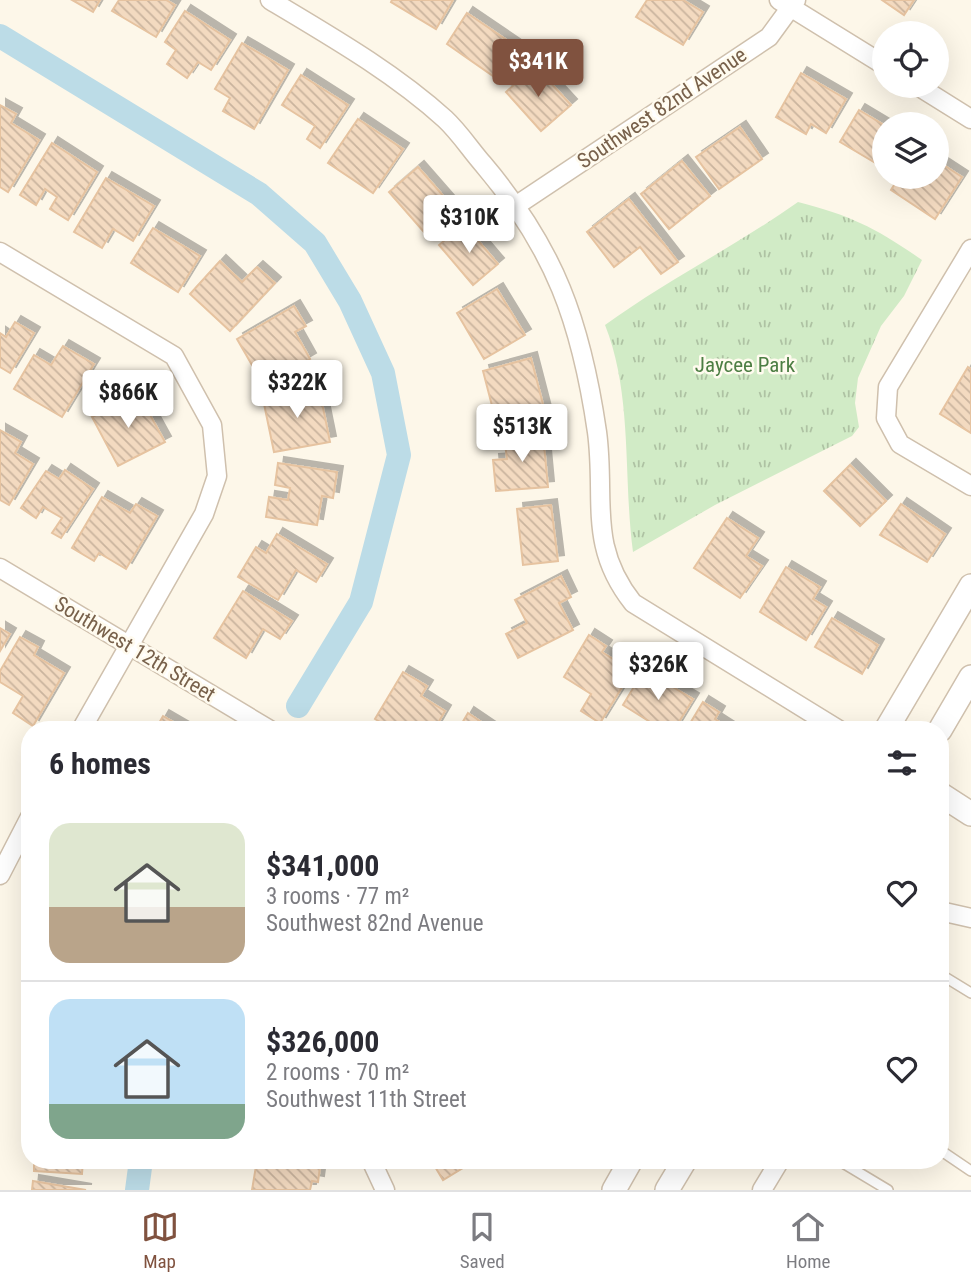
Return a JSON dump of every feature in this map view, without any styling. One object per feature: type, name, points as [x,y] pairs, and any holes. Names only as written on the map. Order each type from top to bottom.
[{"type":"street","points":[[270,0],[358,54],[446,120],[517,205],[548,256],[582,347],[597,435],[603,545],[615,580],[633,603],[824,721]]},
{"type":"street","points":[[789,3],[872,57]]},
{"type":"street","name":"Southwest 82nd Avenue","points":[[517,205],[769,37],[789,3]]},
{"type":"street","points":[[938,98],[971,118]]},
{"type":"street","points":[[971,249],[888,387],[886,418],[900,444],[971,486]]},
{"type":"street","points":[[0,252],[174,356],[212,425],[217,476],[204,514],[86,721]]},
{"type":"street","name":"Southwest 12th Street","points":[[0,568],[255,721]]},
{"type":"street","points":[[891,721],[971,586]]},
{"type":"street","points":[[945,721],[970,680]]},
{"type":"street","points":[[949,800],[971,814]]},
{"type":"street","points":[[0,875],[21,834]]},
{"type":"street","points":[[949,913],[971,918]]},
{"type":"street","points":[[375,1169],[385,1190]]},
{"type":"street","points":[[614,1190],[626,1169]]},
{"type":"street","points":[[667,1190],[680,1169]]},
{"type":"street","points":[[762,1190],[775,1169]]},
{"type":"lane","points":[[949,980],[971,993]]},
{"type":"lane","points":[[949,1156],[971,1171]]},
{"type":"lane","points":[[853,1169],[888,1190]]},
{"type":"green space","name":"Jaycee Park","points":[[798,202],[863,224],[922,260],[904,296],[881,326],[858,378],[855,403],[859,427],[852,436],[715,505],[633,552],[624,408],[614,352],[605,325]]},
{"type":"building","points":[[72,0],[100,0],[93,12]]},
{"type":"building","points":[[119,0],[166,0],[175,5],[156,37],[112,11]]},
{"type":"building","points":[[453,0],[436,29],[391,2]]},
{"type":"building","points":[[647,0],[683,0],[703,12],[683,45],[636,17]]},
{"type":"building","points":[[882,0],[914,0],[904,15]]},
{"type":"building","points":[[185,11],[230,40],[211,70],[198,62],[187,78],[167,64],[176,50],[165,42]]},
{"type":"building","points":[[467,13],[514,45],[493,76],[447,44]]},
{"type":"building","points":[[242,43],[288,70],[254,129],[223,111],[230,98],[215,89]]},
{"type":"building","points":[[535,66],[571,105],[541,131],[506,92]]},
{"type":"building","points":[[801,73],[846,99],[826,133],[811,124],[806,134],[776,117]]},
{"type":"building","points":[[301,75],[348,105],[320,148],[307,139],[315,126],[282,105]]},
{"type":"building","points":[[0,105],[16,114],[11,123],[39,140],[8,192],[0,187]]},
{"type":"building","points":[[859,110],[872,118],[872,161],[840,142]]},
{"type":"building","points":[[358,119],[403,149],[373,193],[328,163]]},
{"type":"building","points":[[740,127],[762,159],[719,189],[696,157]]},
{"type":"building","points":[[52,143],[97,172],[68,220],[50,209],[57,197],[45,189],[36,205],[20,195]]},
{"type":"building","points":[[682,161],[710,196],[669,229],[641,194]]},
{"type":"building","points":[[418,167],[453,207],[424,232],[389,192]]},
{"type":"building","points":[[949,168],[962,177],[935,219],[891,190],[949,189]]},
{"type":"building","points":[[106,178],[154,206],[133,241],[113,229],[102,248],[74,232]]},
{"type":"building","points":[[629,199],[678,262],[661,274],[640,247],[614,267],[587,232]]},
{"type":"building","points":[[464,224],[498,264],[473,285],[439,245]]},
{"type":"building","points":[[153,228],[200,256],[178,292],[131,263]]},
{"type":"building","points":[[220,261],[242,282],[257,267],[275,283],[230,331],[190,294]]},
{"type":"building","points":[[497,289],[525,335],[484,359],[457,313]]},
{"type":"building","points":[[294,306],[306,326],[295,332],[310,359],[264,386],[237,339]]},
{"type":"building","points":[[15,322],[34,333],[10,373],[0,367],[0,333],[6,337]]},
{"type":"building","points":[[63,346],[94,364],[62,417],[14,389],[34,355],[51,365]]},
{"type":"building","points":[[531,358],[545,412],[497,425],[483,371]]},
{"type":"building","points":[[968,367],[971,369],[971,433],[940,414]]},
{"type":"building","points":[[319,388],[330,442],[274,452],[263,399]]},
{"type":"building","points":[[138,393],[165,442],[118,466],[92,417]]},
{"type":"building","points":[[0,430],[21,442],[15,453],[33,464],[9,505],[0,500]]},
{"type":"building","points":[[543,434],[548,487],[496,491],[493,460],[507,459],[504,436]]},
{"type":"building","points":[[278,463],[337,472],[333,498],[322,496],[317,525],[266,517],[269,497],[288,500],[290,488],[275,485]]},
{"type":"building","points":[[850,465],[886,501],[860,526],[824,491]]},
{"type":"building","points":[[65,470],[93,489],[61,538],[52,533],[62,518],[43,507],[36,518],[21,508],[46,471],[59,479]]},
{"type":"building","points":[[102,497],[130,513],[136,504],[157,516],[126,569],[99,553],[94,561],[72,548]]},
{"type":"building","points":[[901,504],[945,534],[927,562],[880,535]]},
{"type":"building","points":[[551,505],[558,561],[523,565],[517,509]]},
{"type":"building","points":[[727,518],[758,538],[746,556],[762,566],[740,598],[694,568]]},
{"type":"building","points":[[277,534],[327,564],[316,582],[296,570],[278,600],[238,577],[256,547],[266,553]]},
{"type":"building","points":[[786,567],[820,587],[813,599],[826,607],[806,640],[760,612]]},
{"type":"building","points":[[561,576],[571,597],[559,603],[573,630],[518,658],[506,634],[527,623],[515,600]]},
{"type":"building","points":[[243,591],[292,621],[280,639],[263,629],[246,658],[214,638]]},
{"type":"building","points":[[832,618],[878,645],[862,674],[815,647]]},
{"type":"building","points":[[0,628],[10,634],[0,651]]},
{"type":"building","points":[[589,635],[606,646],[602,652],[632,671],[601,721],[581,711],[591,694],[564,677]]},
{"type":"building","points":[[20,637],[38,647],[34,655],[64,673],[36,721],[25,721],[13,713],[23,696],[0,682],[0,671]]},
{"type":"building","points":[[644,670],[693,699],[680,721],[649,721],[623,705]]},
{"type":"building","points":[[403,672],[427,686],[421,696],[445,711],[439,721],[375,719]]},
{"type":"building","points":[[703,702],[719,712],[715,719],[718,721],[691,721]]},
{"type":"building","points":[[468,713],[480,721],[463,721]]},
{"type":"building","points":[[34,1169],[82,1169],[82,1174]]},
{"type":"building","points":[[256,1169],[320,1169],[318,1182],[312,1181],[310,1190],[252,1190]]},
{"type":"building","points":[[436,1169],[461,1169],[443,1180]]},
{"type":"building","points":[[33,1181],[86,1190],[32,1190]]},
{"type":"waterway","points":[[0,36],[259,194],[315,243],[350,301],[383,373],[399,455],[361,602],[298,706]]},
{"type":"waterway","points":[[137,1190],[140,1169]]}]
